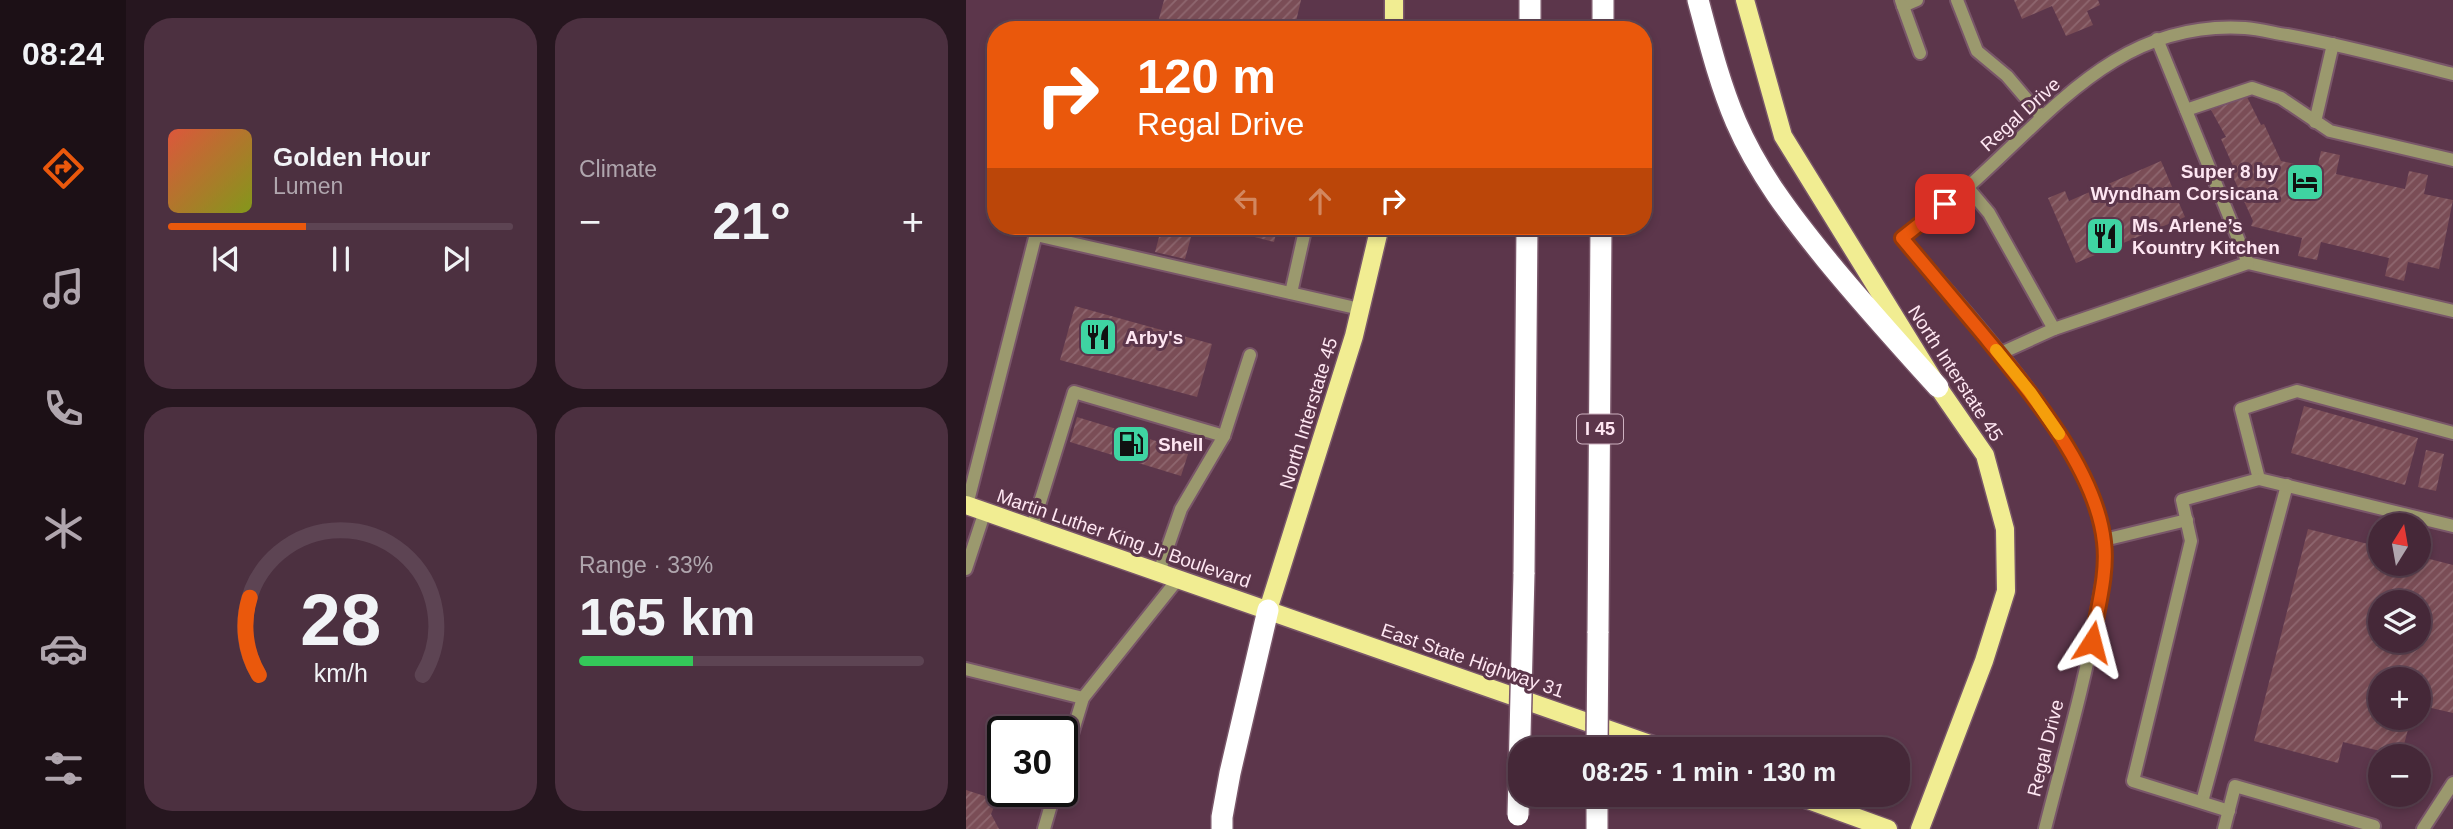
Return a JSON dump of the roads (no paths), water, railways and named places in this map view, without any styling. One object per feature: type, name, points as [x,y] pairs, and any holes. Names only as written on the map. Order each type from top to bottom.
[{"type":"highway","points":[[1530,0],[1530,21]]},
{"type":"highway","points":[[1602,21],[1603,0]]},
{"type":"highway","points":[[1698,0],[1714,63],[1737,123],[1765,178],[1803,233],[1938,387]]},
{"type":"highway","points":[[1517,822],[1524,575],[1527,235]]},
{"type":"highway","name":"I 45","points":[[1597,737],[1601,235]]},
{"type":"highway","points":[[1222,829],[1230,773],[1268,610]]},
{"type":"main road","points":[[1394,0],[1394,21]]},
{"type":"main road","name":"North Interstate 45","points":[[1745,0],[1783,136],[1938,387],[1985,455],[2005,529],[2006,591],[1984,662],[1920,829]]},
{"type":"main road","name":"North Interstate 45","points":[[1268,610],[1360,309],[1378,235]]},
{"type":"main road","name":"Martin Luther King Jr Boulevard","points":[[966,505],[1268,610]]},
{"type":"main road","name":"East State Highway 31","points":[[1268,610],[1630,737]]},
{"type":"main road","points":[[1828,807],[1888,829]]},
{"type":"street","points":[[1917,0],[1902,3],[1920,53]]},
{"type":"street","points":[[1957,0],[1977,51],[2007,76],[2042,117]]},
{"type":"street","name":"Regal Drive","points":[[2045,829],[2092,642],[2105,557],[2100,521],[2092,496],[2066,443],[2030,392],[1902,238],[1967,187],[2042,117],[2094,74],[2124,53],[2157,39],[2207,29],[2246,28],[2333,44],[2453,74]]},
{"type":"street","points":[[2157,39],[2248,263]]},
{"type":"street","points":[[2315,122],[2333,44]]},
{"type":"street","points":[[2186,110],[2252,88],[2281,98],[2330,131],[2453,160]]},
{"type":"street","points":[[1967,187],[1989,213],[2054,329]]},
{"type":"street","points":[[966,505],[1036,235]]},
{"type":"street","points":[[1057,235],[1360,309]]},
{"type":"street","points":[[1292,293],[1304,235]]},
{"type":"street","points":[[1999,354],[2054,329],[2248,263],[2453,311]]},
{"type":"street","points":[[1159,572],[1181,509],[1224,436],[1250,355]]},
{"type":"street","points":[[2259,479],[2241,409],[2297,391],[2453,433]]},
{"type":"street","points":[[1032,528],[1074,392],[1224,436]]},
{"type":"street","points":[[2229,811],[2133,781],[2191,541],[2182,500],[2259,479],[2453,526]]},
{"type":"street","points":[[2202,803],[2287,485]]},
{"type":"street","points":[[966,569],[985,511]]},
{"type":"street","points":[[2104,540],[2187,520]]},
{"type":"street","points":[[1078,716],[1083,698],[1178,579]]},
{"type":"street","points":[[966,669],[1083,698]]},
{"type":"street","points":[[2423,829],[2453,783]]},
{"type":"street","points":[[2224,829],[2235,786],[2374,826],[2373,829]]},
{"type":"street","points":[[1044,829],[1050,807]]},
{"type":"place","name":"Super 8 by Wyndham Corsicana","points":[[2305,182]]},
{"type":"place","name":"Ms. Arlene’s Kountry Kitchen","points":[[2105,236]]},
{"type":"place","name":"Arby's","points":[[1098,337]]},
{"type":"place","name":"Shell","points":[[1131,444]]}]
